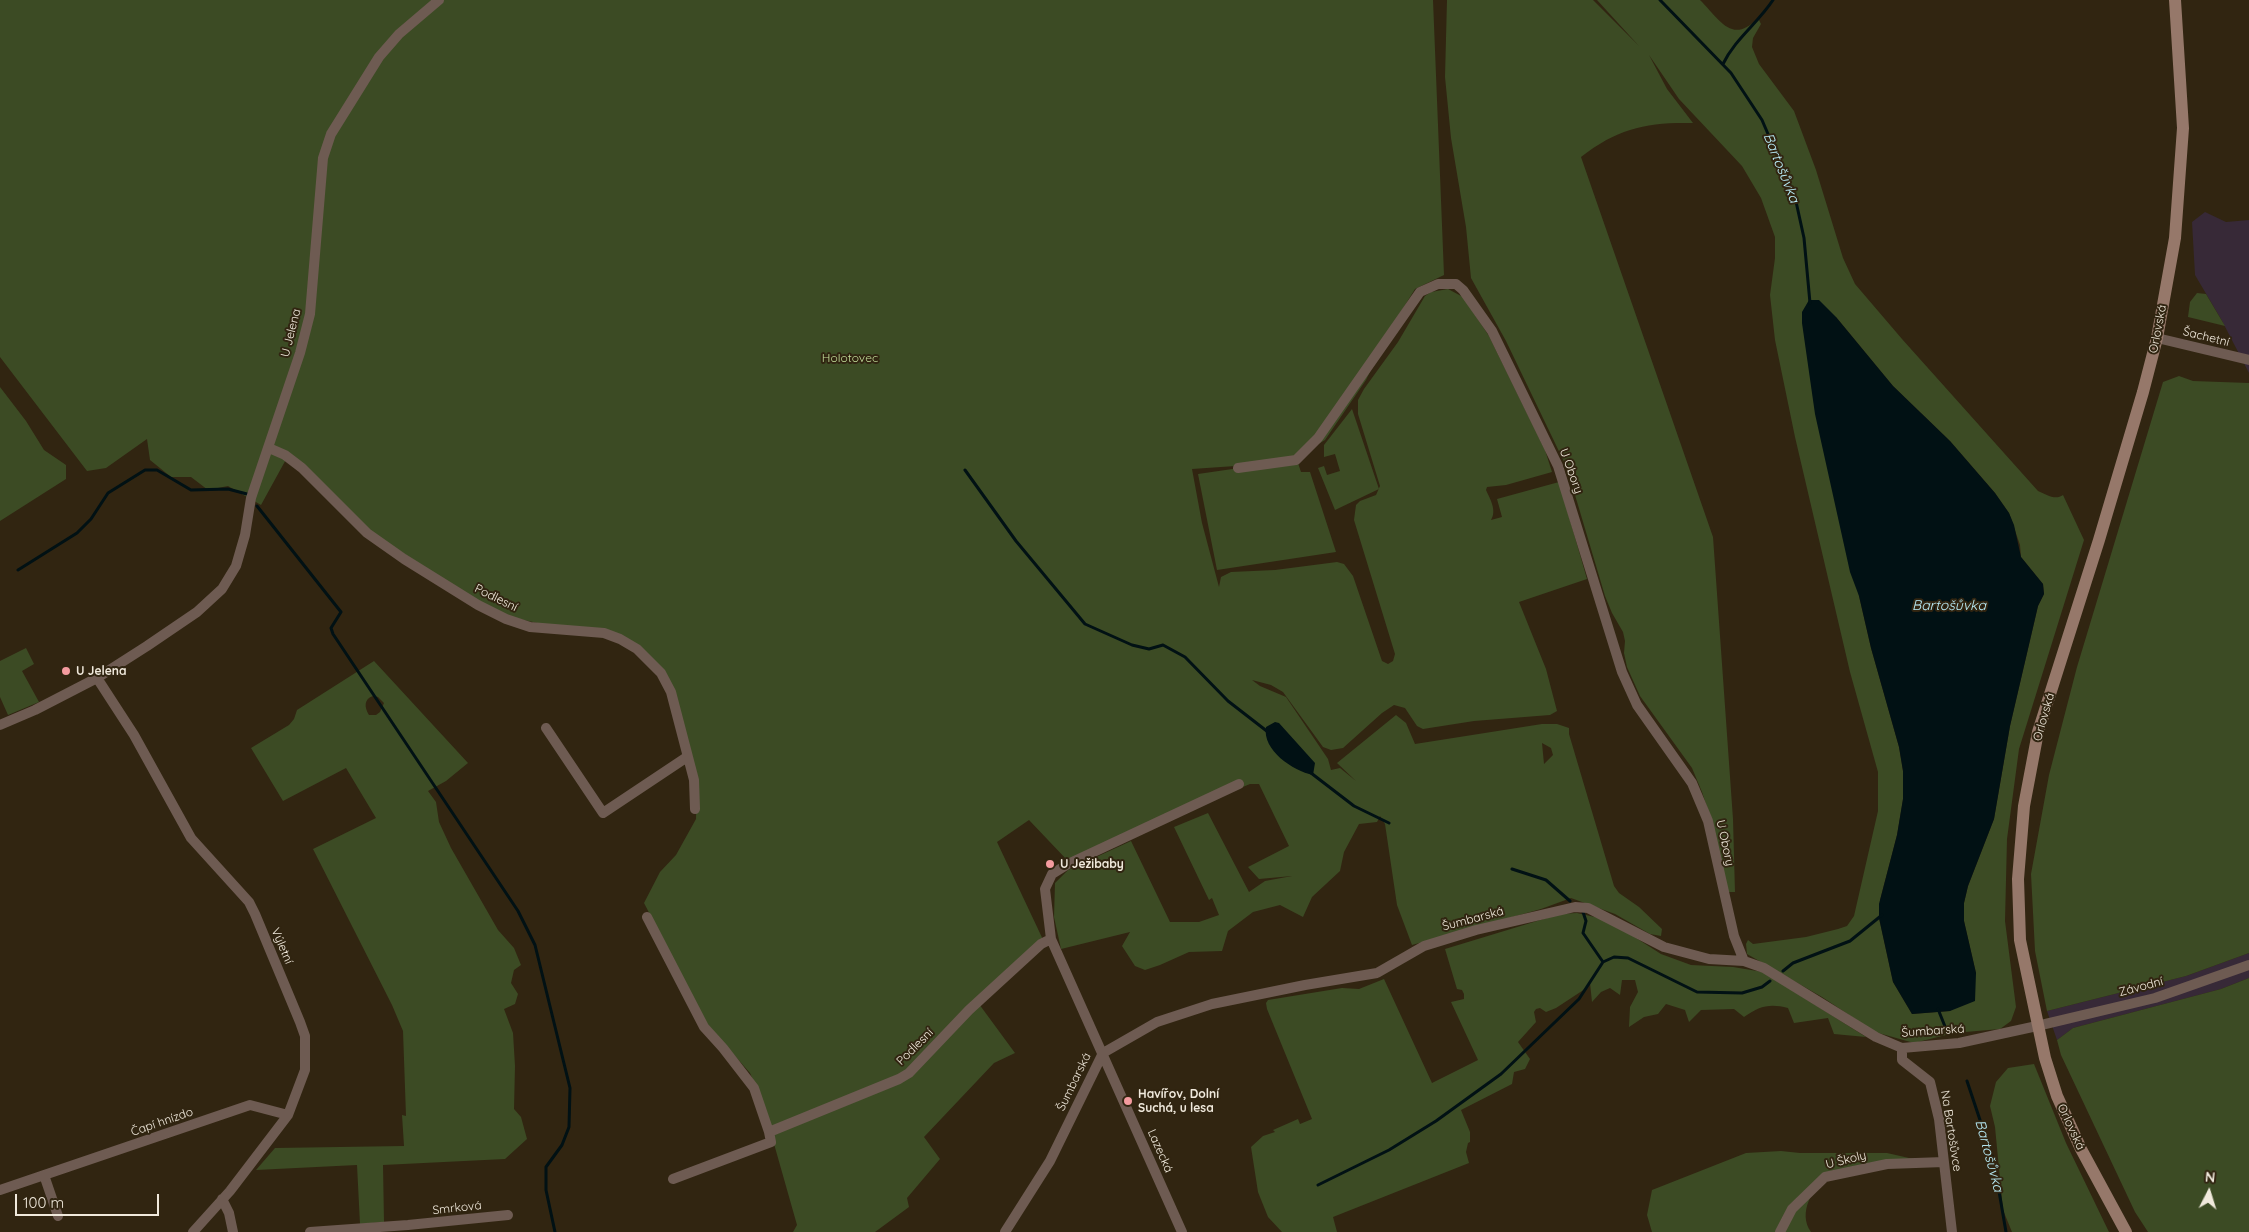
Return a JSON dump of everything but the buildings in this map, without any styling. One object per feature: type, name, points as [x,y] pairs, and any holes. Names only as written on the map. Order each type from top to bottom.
[{"type":"street","name":"U Jelena","points":[[0,725],[35,710],[97,678],[197,612],[222,589],[236,566],[245,535],[251,498],[300,353],[310,314],[325,146],[379,57],[399,34],[439,0]]},
{"type":"street","name":"Orlovská","points":[[2126,1232],[2081,1149],[2057,1096],[2037,1026],[2020,940],[2018,879],[2024,806],[2038,732],[2108,512],[2143,392],[2157,338],[2175,238],[2183,128],[2175,0]]},
{"type":"street","name":"U Obory","points":[[1238,468],[1296,460],[1318,438],[1420,292],[1431,286],[1448,283],[1456,284],[1463,290],[1492,331],[1558,466],[1622,672],[1636,705],[1692,783],[1708,821],[1734,936],[1744,961]]},
{"type":"street","name":"Šachetní","points":[[2157,338],[2249,360]]},
{"type":"street","name":"Podlesní","points":[[269,448],[302,468],[367,533],[404,559],[478,605],[506,619],[530,627],[604,634],[620,639],[637,649],[661,674],[671,692],[694,780],[696,809]]},
{"type":"street","name":"Výletní","points":[[97,678],[134,734],[191,838],[244,894],[255,914],[305,1036],[305,1070],[288,1116],[222,1199],[192,1232]]},
{"type":"street","points":[[546,728],[603,813],[687,757]]},
{"type":"street","name":"Lazecká","points":[[1182,1232],[1051,939],[1045,889],[1052,874],[1068,864],[1239,784]]},
{"type":"street","name":"Šumbarská","points":[[1006,1232],[1050,1160],[1102,1053],[1157,1022],[1212,1004],[1305,985],[1377,973],[1424,946],[1476,930],[1575,907],[1588,908],[1664,947],[1710,959],[1744,961],[1764,968],[1876,1037],[1902,1048],[1959,1044],[2037,1026]]},
{"type":"street","points":[[647,917],[704,1027],[754,1088],[771,1142],[673,1179]]},
{"type":"street","name":"Podlesní","points":[[769,1132],[899,1080],[909,1073],[969,1010],[1041,944],[1051,939]]},
{"type":"street","name":"Závodní","points":[[2037,1026],[2155,998],[2249,965]]},
{"type":"street","name":"Na Bartošůvce","points":[[1902,1048],[1902,1060],[1930,1082],[1937,1106],[1952,1232]]},
{"type":"street","name":"Čapí hnízdo","points":[[0,1190],[250,1105],[288,1116]]},
{"type":"street","name":"U Školy","points":[[1780,1232],[1792,1208],[1825,1177],[1887,1164],[1944,1162]]},
{"type":"street","points":[[44,1176],[58,1216]]},
{"type":"street","points":[[222,1199],[229,1213],[233,1232]]},
{"type":"street","name":"Smrková","points":[[310,1232],[408,1229],[508,1215]]},
{"type":"shaded area","points":[[2205,212],[2226,222],[2249,220],[2249,373],[2221,319],[2195,275],[2192,222]]},
{"type":"shaded area","points":[[2249,953],[2249,978],[2221,989],[2073,1028],[2057,1040],[2047,1011],[2186,976]]},
{"type":"green space","name":"Holotovec","points":[[0,0],[1433,0],[1444,275],[1415,289],[1392,326],[1366,380],[1325,440],[1300,455],[1279,463],[1192,469],[1202,523],[1219,587],[1221,577],[1231,572],[1275,570],[1337,562],[1344,564],[1353,576],[1382,661],[1388,664],[1393,661],[1395,654],[1354,520],[1356,505],[1360,501],[1376,495],[1380,486],[1358,414],[1358,400],[1398,342],[1425,296],[1431,292],[1448,289],[1463,297],[1489,336],[1545,450],[1552,472],[1506,485],[1487,487],[1486,490],[1493,508],[1491,520],[1502,517],[1497,499],[1559,482],[1587,579],[1519,602],[1546,669],[1557,711],[1550,715],[1474,721],[1423,729],[1417,726],[1405,708],[1394,705],[1382,713],[1343,748],[1331,750],[1323,747],[1283,692],[1271,685],[1252,680],[1260,686],[1286,697],[1328,759],[1331,770],[1340,768],[1356,781],[1337,763],[1396,715],[1406,723],[1415,744],[1542,724],[1557,724],[1569,728],[1569,734],[1614,886],[1619,893],[1639,907],[1662,929],[1661,936],[1650,934],[1615,914],[1571,898],[1541,909],[1412,945],[1397,905],[1385,824],[1380,816],[1377,822],[1359,824],[1344,852],[1340,871],[1312,897],[1303,917],[1280,905],[1253,912],[1228,931],[1222,951],[1189,952],[1145,970],[1135,966],[1122,946],[1130,932],[1061,949],[1054,917],[1055,883],[1068,870],[1131,841],[1170,922],[1199,922],[1219,915],[1212,898],[1209,900],[1174,827],[1208,813],[1249,892],[1265,881],[1292,876],[1259,879],[1248,867],[1289,846],[1259,784],[1250,784],[1067,860],[1029,820],[997,842],[1046,946],[979,1004],[1015,1053],[994,1063],[924,1137],[940,1159],[907,1198],[909,1207],[875,1232],[793,1232],[797,1225],[761,1098],[750,1073],[707,1024],[644,903],[660,872],[676,855],[696,819],[697,781],[675,695],[636,645],[506,616],[469,597],[370,531],[289,454],[261,505],[228,486],[208,490],[191,477],[171,477],[150,460],[147,439],[106,468],[87,471],[0,357]],"holes":[[[1542,743],[1551,748],[1553,755],[1544,764]]]},
{"type":"green space","points":[[1447,0],[1593,0],[1639,46],[1597,0],[1700,0],[1720,22],[1733,29],[1749,26],[1758,18],[1761,24],[1753,38],[1752,47],[1759,64],[1794,111],[1816,170],[1843,258],[1855,284],[2038,491],[2054,497],[2063,495],[2084,540],[2019,749],[2007,839],[2005,921],[2016,1007],[2011,1021],[2000,1029],[1954,1033],[1914,1043],[1875,1032],[1822,997],[1747,954],[1746,944],[1748,940],[1753,944],[1806,937],[1847,926],[1854,916],[1878,811],[1878,772],[1850,672],[1795,437],[1775,340],[1770,295],[1775,258],[1775,237],[1761,198],[1742,166],[1679,99],[1649,55],[1667,89],[1693,123],[1661,124],[1634,129],[1608,139],[1581,157],[1713,537],[1733,819],[1735,892],[1727,892],[1711,819],[1692,768],[1640,696],[1627,667],[1623,632],[1605,596],[1567,468],[1506,341],[1471,278],[1466,227],[1451,138],[1445,77]],"holes":[[[1836,317],[1893,386],[1950,441],[1995,493],[2009,513],[2020,545],[2021,557],[2043,584],[2044,594],[2038,606],[2010,726],[1994,819],[1968,886],[1964,903],[1964,921],[1976,973],[1950,1011],[1912,1014],[1893,982],[1879,918],[1880,900],[1897,835],[1903,799],[1903,771],[1899,747],[1871,648],[1859,596]]]},
{"type":"green space","points":[[2197,293],[2206,294],[2225,326],[2188,317],[2190,302]]},
{"type":"green space","points":[[2179,376],[2193,381],[2249,383],[2249,953],[2186,976],[2047,1011],[2035,951],[2031,874],[2049,775],[2077,667],[2163,382]]},
{"type":"green space","points":[[0,387],[26,421],[44,450],[66,465],[66,479],[0,521]]},
{"type":"green space","points":[[1352,409],[1379,489],[1335,510],[1318,468],[1324,466],[1327,475],[1340,471],[1335,454],[1324,457],[1324,445]]},
{"type":"green space","points":[[1298,463],[1301,472],[1310,472],[1336,552],[1217,570],[1198,474],[1253,466]]},
{"type":"green space","points":[[26,648],[34,664],[22,671],[39,702],[8,715],[0,697],[0,661]]},
{"type":"green space","points":[[374,661],[468,763],[446,781],[428,791],[436,802],[439,822],[451,848],[498,930],[514,948],[521,965],[514,970],[511,983],[518,994],[515,1004],[504,1009],[513,1033],[515,1066],[514,1109],[521,1117],[527,1139],[505,1159],[383,1165],[384,1222],[360,1224],[357,1165],[256,1170],[275,1148],[404,1146],[402,1115],[406,1116],[403,1031],[392,1005],[313,849],[376,818],[346,768],[283,801],[251,748],[289,725],[294,719],[297,710]],"holes":[[[370,697],[378,697],[384,703],[380,712],[376,715],[369,715],[366,709],[366,701]]]},
{"type":"green space","points":[[1577,913],[1608,920],[1661,954],[1691,965],[1733,967],[1763,972],[1866,1037],[1834,1034],[1828,1018],[1794,1023],[1788,1008],[1776,1006],[1765,1006],[1744,1017],[1734,1009],[1701,1010],[1689,1022],[1685,1010],[1666,1004],[1658,1014],[1644,1017],[1629,1027],[1630,1007],[1638,992],[1635,980],[1622,980],[1620,995],[1610,988],[1601,992],[1592,1002],[1590,983],[1588,987],[1556,1008],[1546,1012],[1540,1008],[1536,1009],[1534,1012],[1536,1022],[1518,1042],[1530,1059],[1525,1069],[1514,1072],[1512,1084],[1461,1110],[1470,1132],[1470,1142],[1466,1152],[1469,1163],[1333,1217],[1337,1232],[1282,1232],[1268,1217],[1258,1192],[1251,1147],[1263,1136],[1275,1132],[1273,1130],[1298,1119],[1300,1124],[1312,1119],[1267,1009],[1266,1003],[1268,1000],[1342,988],[1359,989],[1384,979],[1432,1083],[1478,1060],[1451,1002],[1464,999],[1464,994],[1462,990],[1457,989],[1445,949],[1560,914]]},
{"type":"green space","points":[[2249,978],[2249,1232],[2148,1232],[2135,1212],[2061,1055],[2057,1040],[2073,1028],[2221,989]]},
{"type":"green space","points":[[2034,1064],[2066,1143],[2109,1232],[2012,1232],[2003,1210],[1995,1127],[1990,1106],[1996,1082],[2008,1068]]},
{"type":"green space","points":[[1781,1151],[1800,1153],[1887,1153],[1909,1158],[1939,1158],[1826,1173],[1812,1193],[1806,1209],[1807,1224],[1811,1232],[1652,1232],[1647,1215],[1652,1190],[1746,1153]]},
{"type":"water","name":"Bartošůvka","points":[[1809,300],[1819,300],[1836,317],[1893,386],[1950,441],[1995,493],[2009,513],[2014,525],[2021,557],[2043,584],[2044,594],[2038,606],[2010,726],[1994,819],[1968,886],[1964,903],[1964,921],[1976,973],[1975,1001],[1950,1011],[1912,1014],[1893,982],[1879,918],[1879,904],[1897,835],[1903,799],[1903,771],[1899,747],[1871,648],[1859,596],[1850,572],[1815,414],[1802,323],[1802,312]]},
{"type":"water","points":[[1275,722],[1279,723],[1315,763],[1313,775],[1288,764],[1274,751],[1266,736],[1266,727]]},
{"type":"waterway","name":"Bartošůvka","points":[[1660,0],[1731,73],[1762,120],[1795,197],[1804,238],[1810,303]]},
{"type":"waterway","points":[[1723,64],[1740,39],[1773,0]]},
{"type":"waterway","points":[[18,570],[77,533],[91,519],[108,493],[145,470],[157,470],[191,490],[228,489],[247,494]]},
{"type":"waterway","points":[[965,470],[1016,541],[1085,624],[1132,645],[1149,649],[1163,645],[1185,657],[1228,701],[1268,732]]},
{"type":"waterway","points":[[257,506],[341,612],[331,628],[333,634],[518,911],[535,945],[570,1088],[569,1127],[562,1145],[546,1167],[546,1190],[555,1232]]},
{"type":"waterway","points":[[1311,773],[1354,806],[1389,823]]},
{"type":"waterway","points":[[1512,869],[1546,880],[1570,901]]},
{"type":"waterway","points":[[1583,912],[1586,921],[1583,933],[1603,962],[1614,957],[1628,958],[1697,992],[1742,993],[1762,987],[1770,981]]},
{"type":"waterway","points":[[1783,971],[1793,963],[1850,941],[1882,915]]},
{"type":"waterway","points":[[1318,1185],[1389,1150],[1436,1121],[1501,1074],[1579,999],[1603,962]]},
{"type":"waterway","name":"Bartošůvka","points":[[1938,1009],[1946,1029]]},
{"type":"waterway","name":"Bartošůvka","points":[[1967,1081],[1994,1162],[2006,1232]]},
{"type":"place","name":"U Jelena","points":[[66,671]]},
{"type":"place","name":"U Ježibaby","points":[[1050,864]]},
{"type":"place","name":"Havířov, Dolní Suchá, u lesa","points":[[1128,1101]]}]
